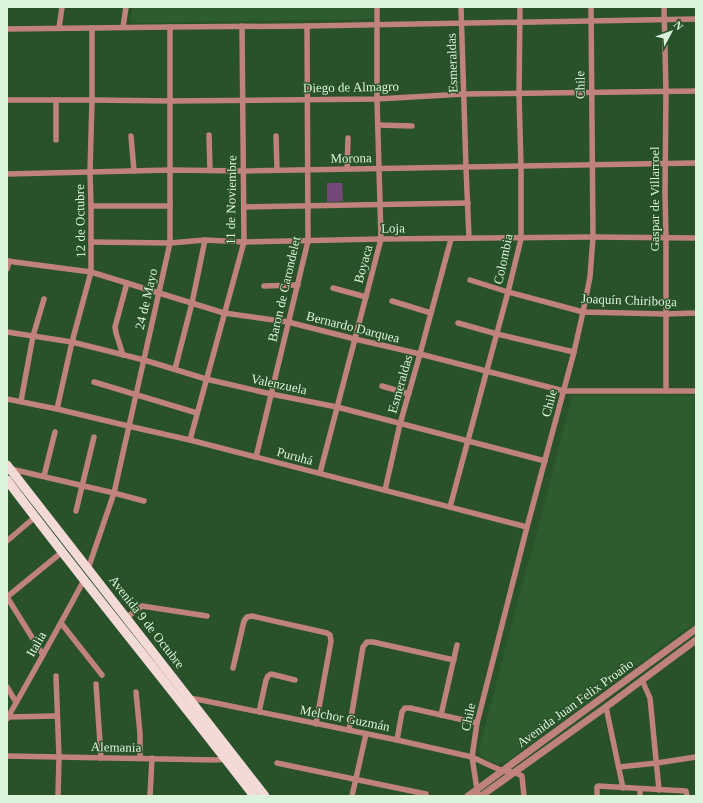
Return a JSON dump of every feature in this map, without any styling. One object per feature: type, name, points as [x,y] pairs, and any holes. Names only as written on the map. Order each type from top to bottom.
[{"type":"main road","name":"Avenida 9 de Octubre","points":[[9,467],[265,796]]},
{"type":"main road","name":"Avenida 9 de Octubre","points":[[7,482],[254,796]]},
{"type":"street","points":[[59,28],[62,7]]},
{"type":"street","points":[[123,28],[126,7]]},
{"type":"street","name":"Boyaca","points":[[320,473],[381,239],[377,99],[377,7]]},
{"type":"street","name":"Esmeraldas","points":[[461,7],[469,238]]},
{"type":"street","name":"Colombia","points":[[450,507],[521,239],[519,94],[520,7]]},
{"type":"street","name":"Chile","points":[[479,794],[472,757],[477,723],[574,352],[590,276],[593,237],[591,7]]},
{"type":"street","name":"Gaspar de Villarroel","points":[[664,7],[666,91],[664,193],[666,238],[666,391]]},
{"type":"street","points":[[7,29],[170,26],[307,26],[696,19]]},
{"type":"street","name":"24 de Mayo","points":[[88,569],[114,493],[170,243],[170,26]]},
{"type":"street","name":"11 de Noviembre","points":[[190,440],[244,242],[242,26]]},
{"type":"street","name":"Baron de Carondelet","points":[[256,457],[308,241],[307,26]]},
{"type":"street","name":"12 de Octubre","points":[[57,409],[72,342],[91,272],[90,172],[92,28]]},
{"type":"street","name":"Diego de Almagro","points":[[7,100],[170,101],[377,99],[464,94],[696,91]]},
{"type":"street","points":[[56,100],[56,140]]},
{"type":"street","points":[[378,125],[412,126]]},
{"type":"street","points":[[209,135],[210,170]]},
{"type":"street","points":[[131,136],[134,171]]},
{"type":"street","points":[[276,136],[277,170]]},
{"type":"street","points":[[347,169],[348,138]]},
{"type":"street","name":"Morona","points":[[7,174],[170,170],[244,171],[696,163]]},
{"type":"street","points":[[244,207],[468,204]]},
{"type":"street","points":[[91,206],[170,206]]},
{"type":"street","name":"Loja","points":[[91,242],[170,243],[205,240],[244,242],[593,237],[696,238]]},
{"type":"street","name":"Esmeraldas","points":[[385,490],[400,424],[451,238]]},
{"type":"street","points":[[175,369],[192,303],[205,240]]},
{"type":"street","points":[[7,269],[8,261]]},
{"type":"street","name":"Bernardo Darquea","points":[[8,261],[91,272],[224,313],[288,322],[564,391],[696,391]]},
{"type":"street","name":"Joaquín Chiriboga","points":[[470,280],[583,312],[666,314],[696,313]]},
{"type":"street","points":[[123,355],[115,328],[127,283]]},
{"type":"street","points":[[264,286],[298,285]]},
{"type":"street","points":[[333,288],[366,297]]},
{"type":"street","points":[[21,401],[32,336],[44,299]]},
{"type":"street","points":[[392,302],[431,313]]},
{"type":"street","points":[[458,323],[497,334],[574,352]]},
{"type":"street","name":"Valenzuela","points":[[7,332],[72,342],[144,360],[206,379],[337,407],[545,461]]},
{"type":"street","points":[[94,382],[197,413]]},
{"type":"street","points":[[382,386],[409,394]]},
{"type":"street","name":"Puruhá","points":[[7,399],[190,440],[527,528]]},
{"type":"street","points":[[44,476],[55,432]]},
{"type":"street","points":[[76,511],[94,438]]},
{"type":"street","points":[[9,467],[144,501]]},
{"type":"street","points":[[7,541],[35,518]]},
{"type":"street","points":[[43,655],[7,597],[62,552]]},
{"type":"street","name":"Italia","points":[[8,718],[84,580]]},
{"type":"street","points":[[127,617],[142,606],[207,616]]},
{"type":"street","points":[[233,668],[246,617],[252,616],[327,633],[330,635],[331,641],[316,724]]},
{"type":"street","points":[[61,623],[102,675]]},
{"type":"street","name":"Avenida Juan Felix Proaño","points":[[479,794],[503,771],[696,629]]},
{"type":"street","name":"Avenida Juan Felix Proaño","points":[[468,796],[479,794],[514,772],[606,707],[696,640]]},
{"type":"street","points":[[349,730],[363,647],[367,642],[373,642],[454,660]]},
{"type":"street","points":[[441,715],[457,645]]},
{"type":"street","points":[[259,712],[268,676],[271,674],[295,680]]},
{"type":"street","points":[[56,676],[56,716],[59,757],[58,796]]},
{"type":"street","points":[[642,680],[650,698],[659,790]]},
{"type":"street","points":[[96,684],[101,758]]},
{"type":"street","points":[[7,687],[16,702]]},
{"type":"street","points":[[136,692],[140,734],[140,758]]},
{"type":"street","name":"Melchor Guzmán","points":[[180,701],[189,698],[397,740],[472,757],[503,771],[514,772]]},
{"type":"street","points":[[606,707],[623,788]]},
{"type":"street","points":[[397,740],[402,712],[405,708],[477,723]]},
{"type":"street","points":[[8,718],[56,716]]},
{"type":"street","points":[[352,796],[366,734]]},
{"type":"street","name":"Alemania","points":[[7,756],[226,759]]},
{"type":"street","points":[[150,796],[152,758]]},
{"type":"street","points":[[619,767],[696,758]]},
{"type":"street","points":[[277,763],[426,794]]},
{"type":"street","points":[[514,772],[522,776],[524,796]]},
{"type":"street","points":[[597,796],[597,786],[659,790],[686,794]]},
{"type":"street","points":[[640,789],[640,796]]},
{"type":"shaded area","points":[[132,7],[373,7],[374,19],[131,23]]},
{"type":"shaded area","points":[[327,183],[342,183],[343,201],[327,202]]},
{"type":"shaded area","points":[[572,396],[696,396],[696,622],[507,761],[498,764],[487,760],[482,756],[479,750]]}]
